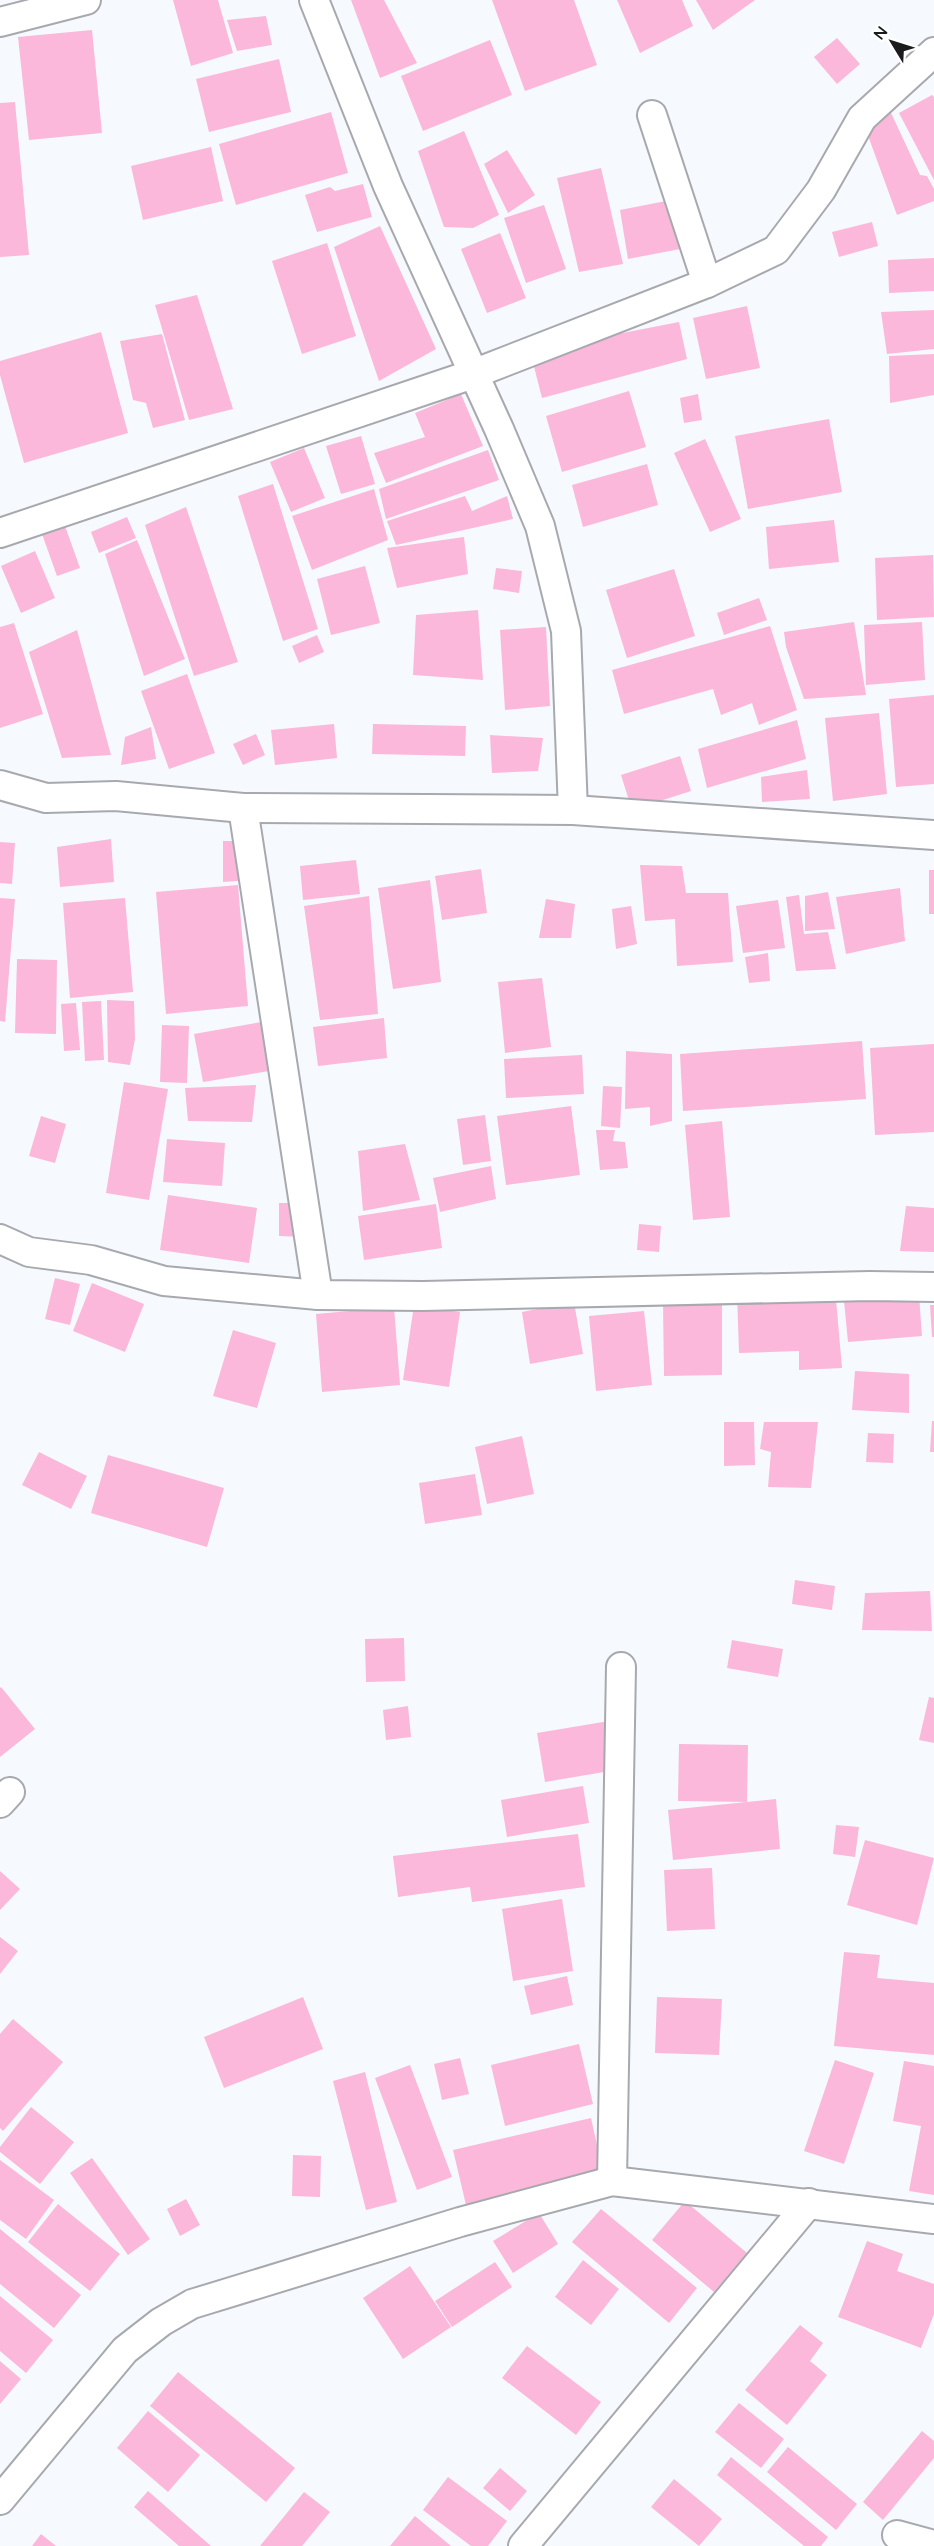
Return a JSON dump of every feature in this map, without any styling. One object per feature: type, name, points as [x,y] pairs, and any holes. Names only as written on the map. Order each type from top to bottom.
[{"type":"street","points":[[0,22],[86,0]]},
{"type":"street","points":[[314,0],[388,186],[508,448],[540,526],[566,631],[573,810]]},
{"type":"street","points":[[0,533],[473,374],[707,283],[777,250],[821,190],[862,118],[934,52]]},
{"type":"street","points":[[652,115],[707,283]]},
{"type":"street","points":[[0,785],[46,798],[116,796],[243,808],[573,810],[934,835]]},
{"type":"street","points":[[243,808],[318,1295]]},
{"type":"street","points":[[0,1239],[29,1251],[91,1260],[164,1281],[318,1295],[423,1296],[870,1286],[934,1287]]},
{"type":"street","points":[[612,2181],[621,1667]]},
{"type":"street","points":[[0,2500],[125,2350],[161,2322],[192,2304],[460,2222],[612,2181],[934,2219]]},
{"type":"street","points":[[523,2546],[809,2203]]},
{"type":"street","points":[[897,2535],[934,2544]]},
{"type":"building","points":[[173,0],[218,0],[233,53],[191,66]]},
{"type":"building","points":[[351,0],[384,0],[417,63],[380,78]]},
{"type":"building","points":[[492,0],[574,0],[597,65],[525,91]]},
{"type":"building","points":[[617,0],[682,0],[693,26],[640,53]]},
{"type":"building","points":[[696,0],[755,0],[713,30]]},
{"type":"building","points":[[266,16],[272,45],[237,51],[227,20]]},
{"type":"building","points":[[92,30],[102,133],[29,140],[18,37]]},
{"type":"building","points":[[837,38],[860,64],[837,84],[814,57]]},
{"type":"building","points":[[490,40],[512,95],[423,131],[401,76]]},
{"type":"building","points":[[279,59],[291,112],[209,132],[196,79]]},
{"type":"building","points":[[932,95],[934,97],[934,180],[899,113]]},
{"type":"building","points":[[885,100],[920,175],[927,176],[934,189],[934,201],[897,215],[859,111]]},
{"type":"building","points":[[15,102],[29,255],[0,257],[0,103]]},
{"type":"building","points":[[331,112],[348,173],[236,205],[219,144]]},
{"type":"building","points":[[464,131],[499,215],[473,228],[444,227],[418,151]]},
{"type":"building","points":[[211,147],[223,201],[143,220],[131,166]]},
{"type":"building","points":[[507,150],[535,195],[508,213],[484,164]]},
{"type":"building","points":[[601,168],[623,264],[579,272],[557,178]]},
{"type":"building","points":[[363,184],[372,217],[317,232],[305,195],[330,187],[335,191]]},
{"type":"building","points":[[671,200],[680,249],[628,259],[620,210]]},
{"type":"building","points":[[544,205],[566,269],[526,283],[504,218]]},
{"type":"building","points":[[872,222],[878,246],[839,257],[832,232]]},
{"type":"building","points":[[380,226],[436,349],[379,381],[334,247]]},
{"type":"building","points":[[500,233],[526,298],[487,313],[461,249]]},
{"type":"building","points":[[327,243],[356,336],[302,354],[272,261]]},
{"type":"building","points":[[934,258],[934,291],[889,293],[888,260]]},
{"type":"building","points":[[197,295],[233,409],[189,420],[155,305]]},
{"type":"building","points":[[747,306],[760,368],[706,379],[693,318]]},
{"type":"building","points":[[934,310],[934,349],[887,354],[881,312]]},
{"type":"building","points":[[679,322],[687,359],[542,398],[530,351]]},
{"type":"building","points":[[101,332],[128,433],[24,463],[0,375],[0,361]]},
{"type":"building","points":[[162,334],[185,420],[153,428],[146,403],[133,400],[120,341]]},
{"type":"building","points":[[934,354],[934,395],[890,403],[889,356]]},
{"type":"building","points":[[629,391],[646,447],[562,472],[546,416]]},
{"type":"building","points":[[461,394],[483,446],[386,483],[374,453],[425,437],[415,413]]},
{"type":"building","points":[[698,394],[702,420],[684,423],[680,398]]},
{"type":"building","points":[[829,419],[842,492],[748,509],[735,436]]},
{"type":"building","points":[[361,436],[375,484],[341,494],[326,446]]},
{"type":"building","points":[[705,439],[741,519],[710,532],[674,453]]},
{"type":"building","points":[[304,448],[325,498],[291,512],[270,462]]},
{"type":"building","points":[[488,450],[499,480],[386,519],[379,489]]},
{"type":"building","points":[[647,464],[658,505],[583,527],[572,485]]},
{"type":"building","points":[[273,484],[318,629],[283,641],[238,496]]},
{"type":"building","points":[[374,489],[388,540],[312,570],[292,516]]},
{"type":"building","points":[[465,496],[472,511],[507,496],[513,519],[396,545],[387,521]]},
{"type":"building","points":[[186,507],[238,662],[194,676],[145,525]]},
{"type":"building","points":[[127,517],[136,538],[99,553],[91,532]]},
{"type":"building","points":[[834,520],[839,562],[769,569],[766,527]]},
{"type":"building","points":[[65,526],[80,568],[57,576],[42,534]]},
{"type":"building","points":[[464,537],[468,574],[397,588],[387,548]]},
{"type":"building","points":[[137,540],[185,659],[144,676],[105,554]]},
{"type":"building","points":[[35,551],[55,598],[21,613],[1,566]]},
{"type":"building","points":[[933,555],[934,617],[877,620],[875,558]]},
{"type":"building","points":[[365,566],[380,623],[331,635],[317,579]]},
{"type":"building","points":[[496,568],[522,571],[519,593],[493,589]]},
{"type":"building","points":[[674,569],[695,636],[627,658],[606,590]]},
{"type":"building","points":[[759,598],[767,620],[724,635],[717,613]]},
{"type":"building","points":[[478,610],[483,680],[413,675],[416,615]]},
{"type":"building","points":[[854,622],[866,695],[804,699],[786,647],[784,632]]},
{"type":"building","points":[[922,622],[925,680],[866,685],[864,625]]},
{"type":"building","points":[[14,623],[43,714],[0,728],[0,627]]},
{"type":"building","points":[[770,626],[797,710],[759,725],[752,703],[721,715],[713,689],[624,714],[612,670]]},
{"type":"building","points":[[546,627],[550,706],[505,710],[500,630]]},
{"type":"building","points":[[77,630],[111,755],[62,758],[29,652]]},
{"type":"building","points":[[317,635],[324,652],[299,663],[292,646]]},
{"type":"building","points":[[187,674],[215,753],[169,769],[141,691]]},
{"type":"building","points":[[934,695],[934,784],[896,787],[889,699]]},
{"type":"building","points":[[879,713],[887,794],[833,801],[825,718]]},
{"type":"building","points":[[797,720],[806,759],[707,788],[698,749]]},
{"type":"building","points":[[334,724],[337,758],[275,765],[271,730]]},
{"type":"building","points":[[373,724],[466,726],[465,756],[372,754]]},
{"type":"building","points":[[151,727],[156,759],[121,765],[125,737]]},
{"type":"building","points":[[256,734],[265,755],[243,765],[233,744]]},
{"type":"building","points":[[490,735],[543,738],[538,771],[492,773]]},
{"type":"building","points":[[680,756],[691,791],[632,810],[621,775]]},
{"type":"building","points":[[807,770],[810,799],[762,802],[761,777]]},
{"type":"building","points":[[111,839],[114,882],[60,887],[57,847]]},
{"type":"building","points":[[223,841],[239,841],[238,881],[223,882]]},
{"type":"building","points":[[0,842],[15,843],[12,884],[0,883]]},
{"type":"building","points":[[356,860],[360,894],[303,900],[300,866]]},
{"type":"building","points":[[640,865],[682,866],[686,893],[728,893],[733,962],[677,966],[675,919],[645,921]]},
{"type":"building","points":[[481,869],[487,913],[442,920],[435,876]]},
{"type":"building","points":[[929,870],[934,870],[934,914],[929,914]]},
{"type":"building","points":[[430,880],[441,982],[393,989],[378,888]]},
{"type":"building","points":[[238,885],[248,1006],[166,1014],[156,892]]},
{"type":"building","points":[[900,888],[905,941],[846,954],[836,897]]},
{"type":"building","points":[[828,892],[835,929],[805,931],[805,896]]},
{"type":"building","points":[[799,895],[804,934],[828,932],[836,969],[796,971],[786,897]]},
{"type":"building","points":[[369,896],[378,1014],[320,1020],[304,906]]},
{"type":"building","points":[[0,898],[15,899],[5,1022],[0,1021]]},
{"type":"building","points":[[125,898],[133,992],[70,998],[63,903]]},
{"type":"building","points":[[546,899],[575,904],[571,938],[539,938]]},
{"type":"building","points":[[778,900],[785,948],[743,953],[736,906]]},
{"type":"building","points":[[631,906],[637,944],[616,949],[612,909]]},
{"type":"building","points":[[768,953],[770,981],[749,983],[745,957]]},
{"type":"building","points":[[17,959],[57,960],[56,1034],[15,1033]]},
{"type":"building","points":[[542,978],[551,1047],[505,1053],[498,982]]},
{"type":"building","points":[[107,1000],[134,1001],[135,1039],[130,1065],[108,1062]]},
{"type":"building","points":[[101,1001],[104,1060],[85,1061],[82,1002]]},
{"type":"building","points":[[76,1003],[80,1050],[64,1051],[61,1004]]},
{"type":"building","points":[[384,1018],[387,1058],[318,1066],[313,1027]]},
{"type":"building","points":[[261,1022],[269,1071],[203,1082],[194,1034]]},
{"type":"building","points":[[162,1025],[189,1026],[187,1083],[160,1082]]},
{"type":"building","points":[[862,1041],[866,1099],[683,1111],[680,1054]]},
{"type":"building","points":[[934,1044],[934,1132],[875,1135],[870,1048]]},
{"type":"building","points":[[626,1051],[672,1054],[672,1121],[650,1126],[650,1107],[625,1109]]},
{"type":"building","points":[[582,1055],[584,1094],[506,1098],[504,1059]]},
{"type":"building","points":[[124,1082],[168,1089],[149,1200],[106,1193]]},
{"type":"building","points":[[256,1085],[252,1122],[188,1121],[185,1088]]},
{"type":"building","points":[[603,1086],[622,1087],[620,1128],[601,1126]]},
{"type":"building","points":[[571,1106],[580,1175],[506,1185],[497,1116]]},
{"type":"building","points":[[485,1115],[491,1161],[463,1165],[457,1119]]},
{"type":"building","points":[[41,1116],[66,1124],[55,1163],[29,1156]]},
{"type":"building","points":[[722,1121],[730,1217],[693,1220],[685,1125]]},
{"type":"building","points":[[596,1130],[615,1130],[613,1141],[625,1142],[628,1168],[600,1170]]},
{"type":"building","points":[[167,1139],[225,1143],[222,1186],[163,1182]]},
{"type":"building","points":[[405,1144],[420,1200],[363,1211],[358,1151]]},
{"type":"building","points":[[491,1166],[496,1199],[440,1212],[433,1178]]},
{"type":"building","points":[[168,1195],[257,1208],[249,1263],[160,1250]]},
{"type":"building","points":[[279,1203],[303,1203],[302,1237],[279,1236]]},
{"type":"building","points":[[436,1204],[442,1248],[364,1260],[358,1216]]},
{"type":"building","points":[[906,1206],[934,1208],[934,1252],[900,1251]]},
{"type":"building","points":[[639,1224],[661,1226],[659,1252],[637,1250]]},
{"type":"building","points":[[55,1278],[80,1284],[70,1325],[45,1319]]},
{"type":"building","points":[[92,1283],[144,1304],[125,1352],[73,1331]]},
{"type":"building","points":[[737,1293],[836,1299],[842,1368],[799,1370],[799,1351],[739,1353]]},
{"type":"building","points":[[919,1295],[922,1336],[848,1342],[844,1301]]},
{"type":"building","points":[[574,1302],[583,1354],[530,1364],[522,1312]]},
{"type":"building","points":[[722,1302],[722,1375],[664,1376],[663,1303]]},
{"type":"building","points":[[414,1305],[460,1312],[449,1387],[403,1380]]},
{"type":"building","points":[[930,1305],[934,1305],[934,1337],[932,1337]]},
{"type":"building","points":[[394,1307],[400,1385],[322,1392],[316,1314]]},
{"type":"building","points":[[644,1311],[652,1385],[596,1391],[589,1316]]},
{"type":"building","points":[[233,1330],[276,1343],[257,1408],[213,1396]]},
{"type":"building","points":[[855,1371],[909,1374],[909,1413],[852,1410]]},
{"type":"building","points":[[932,1421],[934,1421],[934,1452],[930,1452]]},
{"type":"building","points":[[724,1422],[754,1422],[755,1465],[724,1466]]},
{"type":"building","points":[[764,1422],[818,1422],[811,1488],[768,1487],[771,1452],[760,1449]]},
{"type":"building","points":[[868,1433],[894,1434],[893,1463],[866,1462]]},
{"type":"building","points":[[522,1436],[534,1494],[487,1504],[475,1447]]},
{"type":"building","points":[[39,1452],[87,1476],[71,1509],[22,1485]]},
{"type":"building","points":[[108,1455],[224,1488],[207,1547],[91,1513]]},
{"type":"building","points":[[475,1474],[482,1515],[425,1524],[419,1483]]},
{"type":"building","points":[[795,1580],[835,1586],[832,1610],[792,1604]]},
{"type":"building","points":[[930,1591],[932,1631],[862,1630],[865,1593]]},
{"type":"building","points":[[404,1638],[405,1681],[366,1682],[365,1639]]},
{"type":"building","points":[[732,1640],[783,1649],[778,1677],[727,1668]]},
{"type":"building","points":[[0,1688],[35,1729],[0,1757]]},
{"type":"building","points":[[929,1697],[934,1698],[934,1743],[919,1740]]},
{"type":"building","points":[[408,1706],[411,1737],[386,1740],[383,1710]]},
{"type":"building","points":[[609,1721],[616,1770],[545,1782],[537,1733]]},
{"type":"building","points":[[679,1744],[748,1745],[747,1802],[678,1801]]},
{"type":"building","points":[[583,1786],[589,1823],[507,1837],[501,1800]]},
{"type":"building","points":[[776,1799],[780,1849],[673,1860],[668,1810]]},
{"type":"building","points":[[836,1825],[859,1827],[855,1857],[833,1854]]},
{"type":"building","points":[[578,1834],[585,1887],[472,1902],[470,1887],[398,1897],[393,1856]]},
{"type":"building","points":[[865,1840],[934,1858],[917,1925],[847,1905]]},
{"type":"building","points":[[712,1868],[715,1929],[667,1931],[664,1870]]},
{"type":"building","points":[[0,1871],[20,1889],[0,1910]]},
{"type":"building","points":[[562,1899],[573,1971],[513,1981],[502,1909]]},
{"type":"building","points":[[0,1937],[18,1951],[0,1974]]},
{"type":"building","points":[[844,1952],[880,1955],[877,1978],[934,1983],[934,2055],[834,2046]]},
{"type":"building","points":[[567,1976],[573,2005],[531,2015],[524,1986]]},
{"type":"building","points":[[303,1997],[323,2049],[224,2088],[204,2037]]},
{"type":"building","points":[[657,1997],[722,1999],[719,2055],[655,2053]]},
{"type":"building","points":[[13,2019],[63,2062],[3,2131],[0,2128],[0,2034]]},
{"type":"building","points":[[579,2044],[593,2104],[505,2126],[491,2065]]},
{"type":"building","points":[[460,2058],[469,2094],[442,2100],[434,2064]]},
{"type":"building","points":[[835,2060],[874,2073],[844,2164],[804,2151]]},
{"type":"building","points":[[904,2061],[934,2066],[934,2195],[909,2191],[921,2126],[893,2121]]},
{"type":"building","points":[[410,2065],[452,2177],[417,2190],[375,2078]]},
{"type":"building","points":[[365,2072],[397,2202],[366,2210],[333,2081]]},
{"type":"building","points":[[31,2107],[74,2142],[40,2184],[0,2152],[0,2147]]},
{"type":"building","points":[[591,2118],[603,2172],[466,2205],[453,2150]]},
{"type":"building","points":[[293,2155],[321,2156],[320,2197],[292,2196]]},
{"type":"building","points":[[92,2158],[150,2239],[128,2255],[70,2173]]},
{"type":"building","points":[[0,2160],[54,2200],[26,2239],[0,2220]]},
{"type":"building","points":[[186,2199],[200,2225],[180,2236],[167,2209]]},
{"type":"building","points":[[685,2201],[747,2253],[714,2292],[652,2240]]},
{"type":"building","points":[[58,2204],[120,2254],[90,2291],[28,2242]]},
{"type":"building","points":[[601,2209],[697,2288],[669,2323],[572,2242]]},
{"type":"building","points":[[539,2213],[558,2244],[513,2273],[493,2241]]},
{"type":"building","points":[[0,2229],[81,2295],[54,2328],[0,2284]]},
{"type":"building","points":[[867,2241],[903,2254],[897,2271],[934,2284],[934,2314],[921,2348],[838,2317]]},
{"type":"building","points":[[583,2260],[619,2289],[591,2325],[555,2297]]},
{"type":"building","points":[[495,2262],[512,2287],[452,2327],[435,2301]]},
{"type":"building","points":[[410,2266],[451,2327],[403,2359],[363,2298]]},
{"type":"building","points":[[0,2296],[53,2340],[26,2373],[0,2351]]},
{"type":"building","points":[[800,2325],[823,2343],[810,2361],[827,2375],[787,2425],[745,2390]]},
{"type":"building","points":[[527,2346],[601,2402],[576,2435],[502,2378]]},
{"type":"building","points":[[0,2361],[21,2379],[0,2404]]},
{"type":"building","points":[[178,2372],[295,2468],[266,2502],[150,2406]]},
{"type":"building","points":[[739,2403],[784,2439],[761,2468],[715,2432]]},
{"type":"building","points":[[148,2411],[200,2455],[168,2492],[117,2448]]},
{"type":"building","points":[[922,2431],[934,2441],[934,2458],[883,2520],[863,2502]]},
{"type":"building","points":[[788,2447],[857,2504],[836,2530],[767,2472]]},
{"type":"building","points":[[731,2457],[828,2537],[821,2546],[804,2546],[717,2475]]},
{"type":"building","points":[[500,2468],[527,2491],[510,2511],[483,2488]]},
{"type":"building","points":[[448,2477],[507,2521],[488,2546],[471,2546],[423,2510]]},
{"type":"building","points":[[674,2479],[722,2519],[699,2546],[651,2507]]},
{"type":"building","points":[[148,2491],[211,2546],[179,2546],[134,2507]]},
{"type":"building","points":[[304,2492],[330,2512],[302,2546],[260,2546]]},
{"type":"building","points":[[415,2516],[451,2546],[390,2546]]},
{"type":"building","points":[[41,2534],[56,2546],[32,2546]]}]
